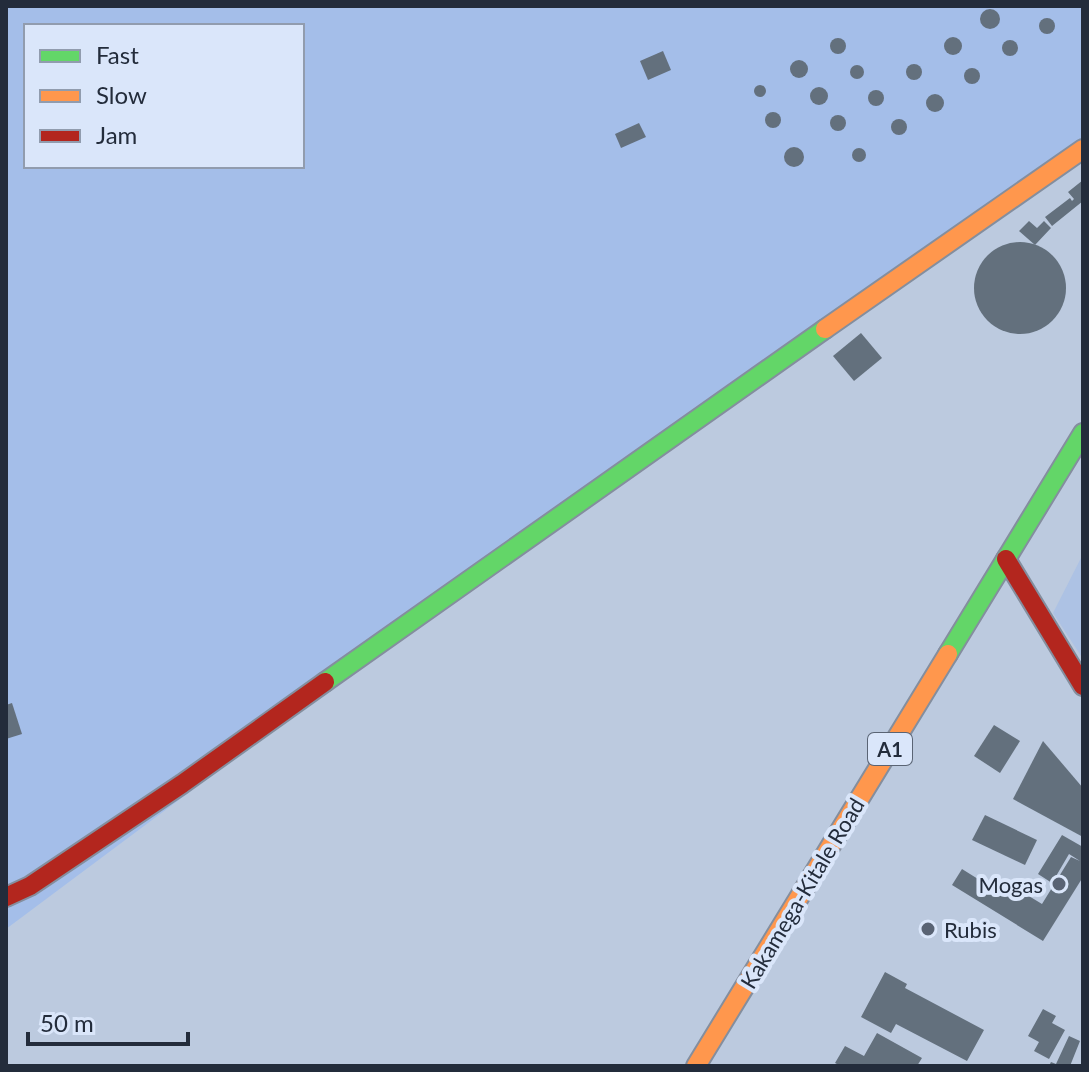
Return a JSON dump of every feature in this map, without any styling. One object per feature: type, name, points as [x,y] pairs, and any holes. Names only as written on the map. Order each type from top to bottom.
[{"type":"main road","points":[[6,897],[30,886],[182,784],[674,433],[1083,149]]},
{"type":"main road","name":"Kakamega-Kitale Road","points":[[696,1066],[1083,433]]},
{"type":"main road","points":[[1006,559],[1083,686]]},
{"type":"shaded area","points":[[6,6],[1083,6],[1083,155],[361,664],[6,929]]},
{"type":"shaded area","points":[[1083,554],[1083,659],[1053,613]]},
{"type":"building","points":[[990,9],[997,12],[1000,19],[997,26],[990,29],[983,26],[980,19],[983,12]]},
{"type":"building","points":[[1047,18],[1053,20],[1053,32],[1047,34],[1041,32],[1039,26],[1041,20]]},
{"type":"building","points":[[953,37],[962,46],[953,55],[944,46]]},
{"type":"building","points":[[838,38],[844,40],[844,52],[838,54],[832,52],[830,46],[832,40]]},
{"type":"building","points":[[1010,40],[1018,48],[1010,56],[1002,48]]},
{"type":"building","points":[[663,51],[671,70],[648,80],[640,61]]},
{"type":"building","points":[[799,60],[808,69],[799,78],[790,69]]},
{"type":"building","points":[[914,64],[920,66],[920,78],[914,80],[908,78],[906,72],[908,66]]},
{"type":"building","points":[[857,65],[864,72],[857,79],[850,72]]},
{"type":"building","points":[[972,68],[978,70],[978,82],[972,84],[966,82],[964,76],[966,70]]},
{"type":"building","points":[[760,85],[766,91],[760,97],[754,91]]},
{"type":"building","points":[[819,87],[828,96],[819,105],[810,96]]},
{"type":"building","points":[[876,90],[882,92],[882,104],[876,106],[870,104],[868,98],[870,92]]},
{"type":"building","points":[[931,94],[939,94],[944,103],[942,110],[931,112],[926,107],[926,99]]},
{"type":"building","points":[[773,112],[781,120],[773,128],[765,120]]},
{"type":"building","points":[[838,115],[844,117],[844,129],[838,131],[832,129],[830,123],[832,117]]},
{"type":"building","points":[[896,119],[902,119],[907,127],[905,133],[896,135],[891,130],[891,124]]},
{"type":"building","points":[[639,123],[646,137],[621,148],[615,134]]},
{"type":"building","points":[[794,147],[801,150],[804,157],[801,164],[794,167],[787,164],[784,157],[787,150]]},
{"type":"building","points":[[859,148],[866,155],[859,162],[852,155]]},
{"type":"building","points":[[1083,180],[1083,201],[1052,226],[1045,217],[1070,198],[1072,201],[1074,199],[1068,192]]},
{"type":"building","points":[[1029,221],[1037,228],[1044,221],[1051,228],[1035,245],[1019,231]]},
{"type":"building","points":[[1020,242],[1038,245],[1053,255],[1063,270],[1066,288],[1063,306],[1053,321],[1038,331],[1020,334],[1002,331],[987,321],[977,306],[974,288],[977,270],[987,255],[1002,245]]},
{"type":"building","points":[[861,333],[882,358],[854,381],[833,356]]},
{"type":"building","points":[[12,703],[22,734],[6,739],[6,705]]},
{"type":"building","points":[[994,725],[1020,741],[1000,773],[974,756]]},
{"type":"building","points":[[1043,741],[1083,788],[1083,837],[1013,799]]},
{"type":"building","points":[[985,815],[1037,840],[1025,865],[972,840]]},
{"type":"building","points":[[1062,835],[1083,847],[1083,877],[1043,941],[952,885],[962,869],[1002,894],[1009,884],[1042,904],[1071,857],[1080,861],[1069,854],[1052,883],[1038,874]]},
{"type":"building","points":[[885,972],[907,984],[905,988],[984,1030],[967,1061],[896,1024],[891,1033],[861,1017]]},
{"type":"building","points":[[1043,1009],[1056,1016],[1052,1023],[1065,1030],[1049,1059],[1034,1051],[1039,1042],[1028,1036]]},
{"type":"building","points":[[877,1033],[922,1058],[917,1066],[841,1066],[835,1063],[845,1046],[864,1056]]},
{"type":"building","points":[[1069,1036],[1080,1041],[1070,1066],[1049,1066],[1051,1062],[1056,1064]]},
{"type":"traffic: fast","points":[[325,682],[825,329]]},
{"type":"traffic: fast","points":[[948,654],[1083,433]]},
{"type":"traffic: slow","points":[[825,329],[1083,149]]},
{"type":"traffic: slow","points":[[696,1066],[948,654]]},
{"type":"traffic: jam","points":[[1006,559],[1083,686]]},
{"type":"traffic: jam","points":[[6,897],[30,886],[182,784],[325,682]]},
{"type":"place","name":"Mogas","points":[[1059,884]]},
{"type":"place","name":"Rubis","points":[[928,929]]}]
